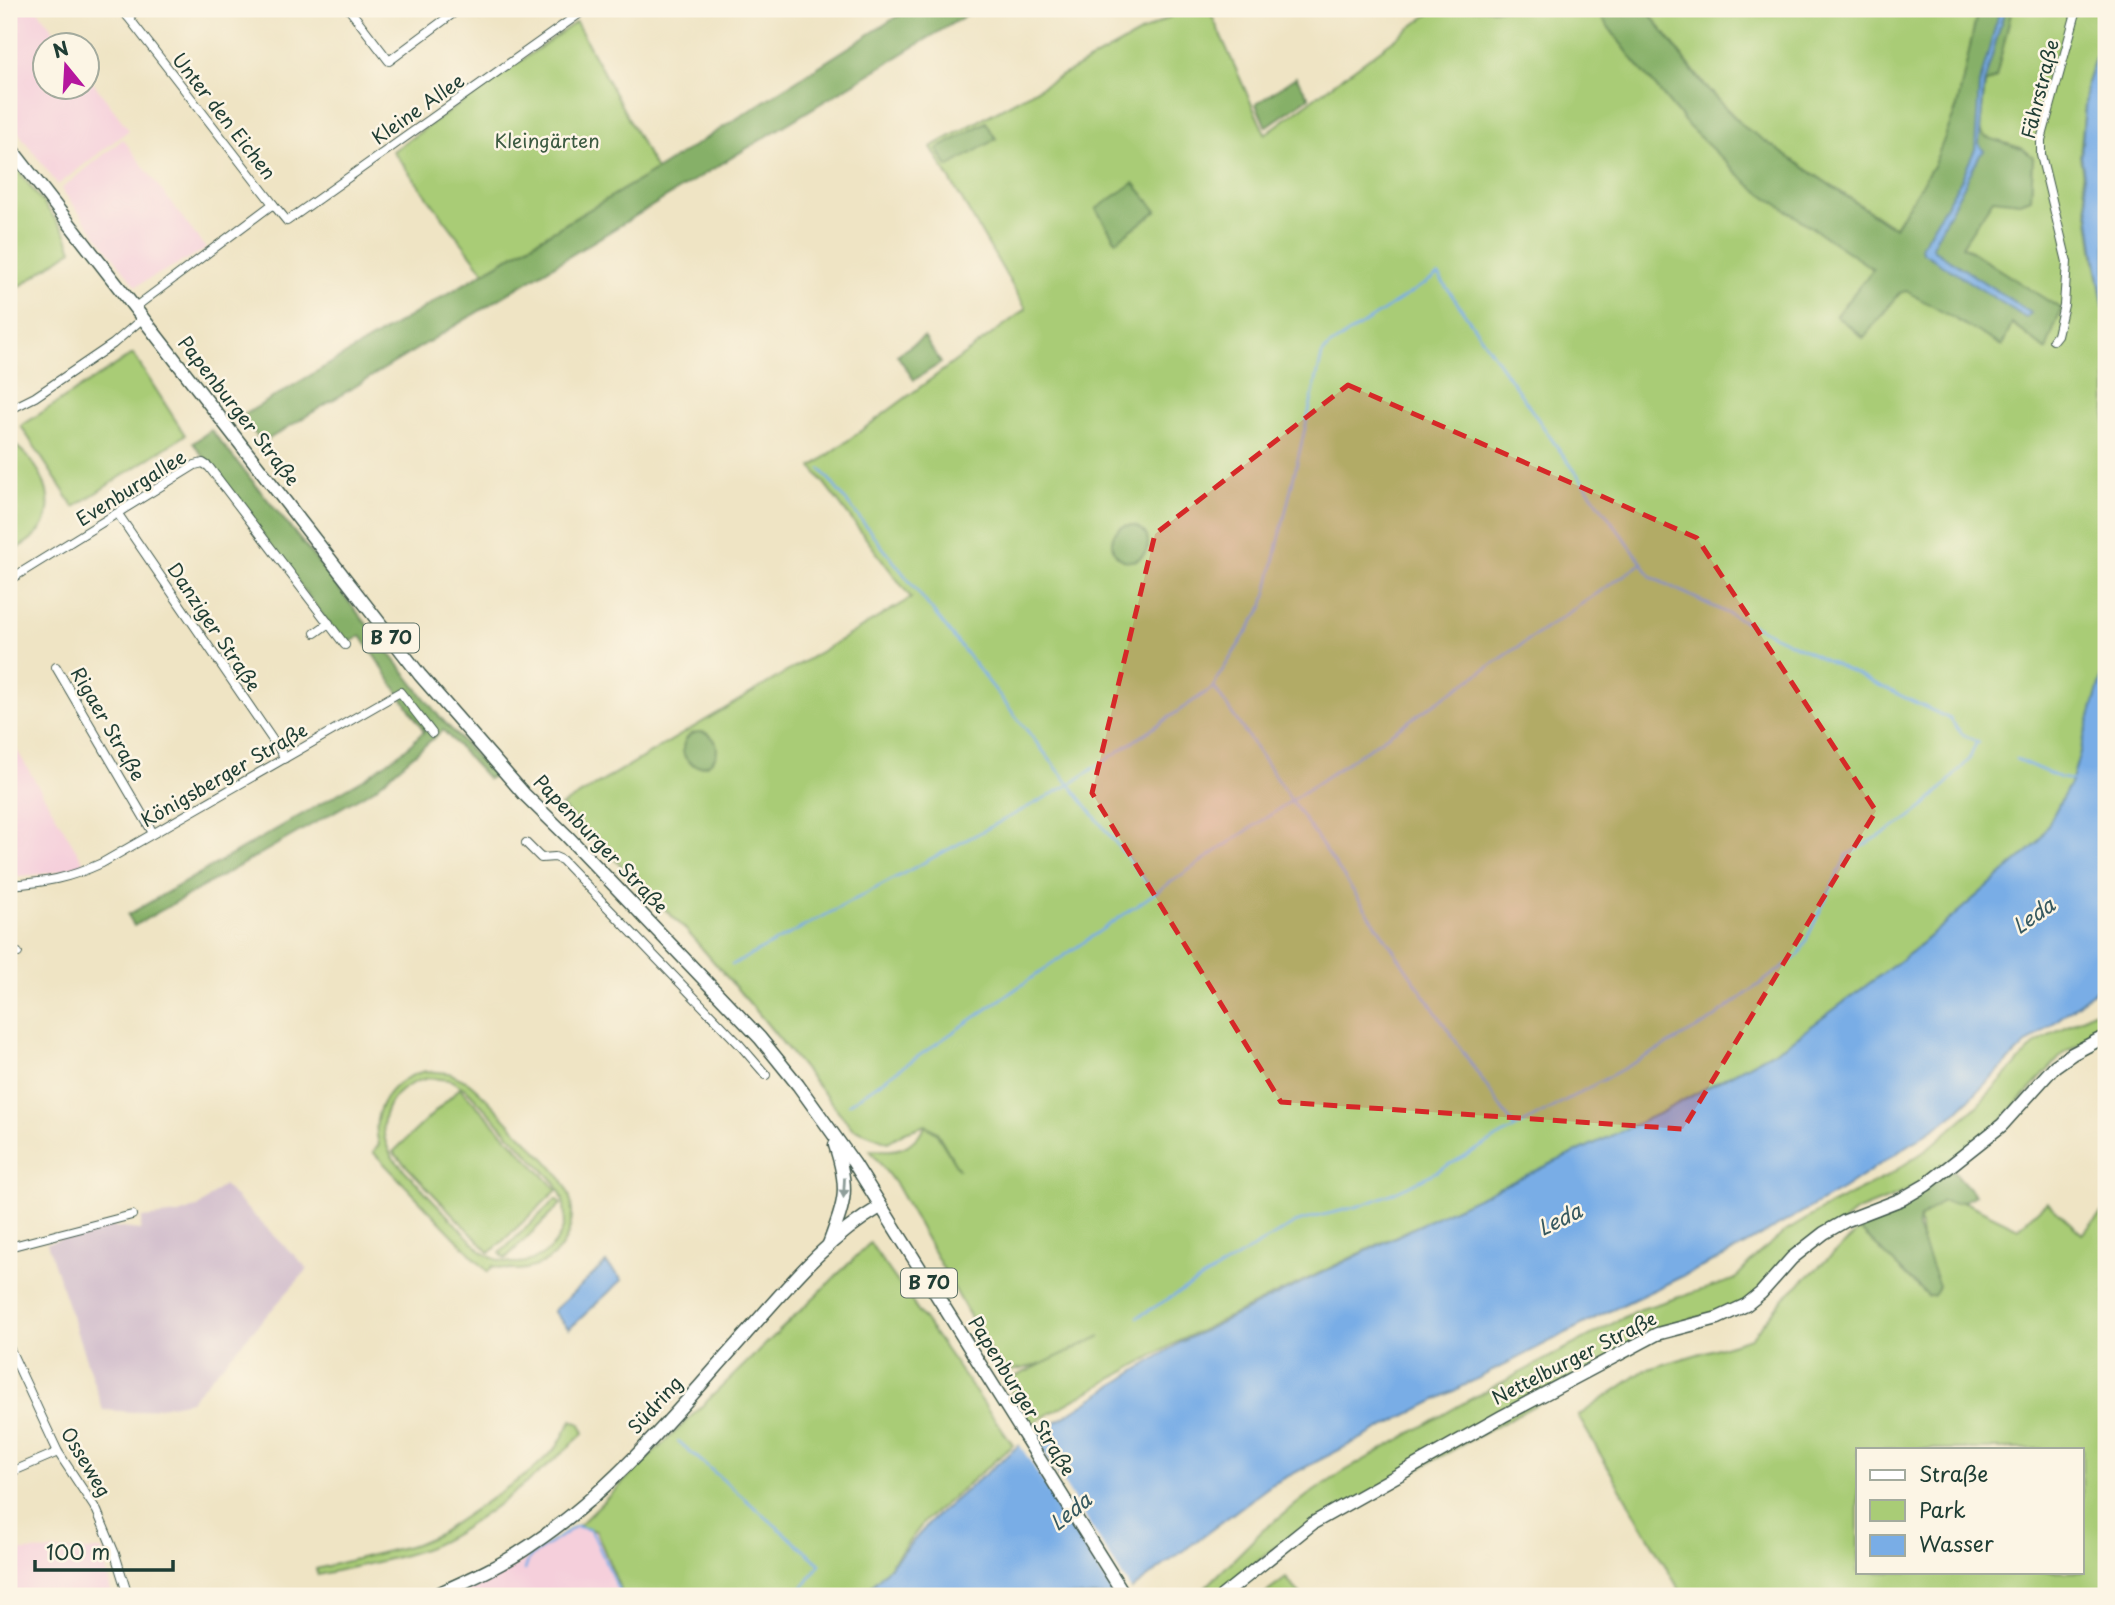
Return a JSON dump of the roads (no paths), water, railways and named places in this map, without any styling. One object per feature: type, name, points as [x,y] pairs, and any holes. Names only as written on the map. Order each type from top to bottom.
[{"type":"main road","name":"Papenburger Straße","points":[[9,146],[420,676],[524,794],[760,1038],[798,1085],[854,1163],[1125,1596]]},
{"type":"main road","name":"Nettelburger Straße","points":[[1222,1596],[1313,1523],[1503,1416],[1657,1334],[1718,1318],[1746,1305],[1761,1293],[1792,1258],[1824,1233],[1845,1221],[1902,1199],[1926,1185],[2002,1125],[2055,1066],[2106,1036]]},
{"type":"main road","points":[[829,1244],[846,1189],[845,1176],[831,1131]]},
{"type":"main road","name":"Südring","points":[[433,1596],[496,1566],[530,1546],[593,1498],[649,1441],[791,1281],[829,1244],[864,1216],[880,1207]]},
{"type":"street","name":"Unter den Eichen","points":[[9,410],[35,397],[113,344],[138,314],[273,204],[122,9]]},
{"type":"street","points":[[128,17],[138,9]]},
{"type":"street","points":[[349,9],[389,61],[459,9]]},
{"type":"street","name":"Kleine Allee","points":[[273,204],[287,221],[586,9]]},
{"type":"street","name":"Fährstraße","points":[[2053,340],[2057,335],[2064,305],[2067,262],[2040,155],[2041,140],[2077,9]]},
{"type":"street","name":"Evenburgallee","points":[[9,580],[198,463],[206,464],[345,645]]},
{"type":"street","name":"Danziger Straße","points":[[118,514],[285,758]]},
{"type":"street","points":[[315,633],[329,623]]},
{"type":"street","name":"Rigaer Straße","points":[[56,667],[153,833]]},
{"type":"street","name":"Königsberger Straße","points":[[9,885],[47,882],[74,876],[102,863],[400,692],[432,733]]},
{"type":"street","points":[[526,843],[541,858],[555,857],[562,860],[766,1075]]},
{"type":"street","points":[[9,1247],[132,1215]]},
{"type":"street","name":"Osseweg","points":[[9,1347],[58,1452],[97,1511],[128,1596]]},
{"type":"street","points":[[9,1473],[58,1452]]},
{"type":"water","points":[[2000,9],[2005,9],[1984,84],[1979,144],[1984,151],[1932,246],[2031,313],[2026,318],[1922,252],[1921,247],[1962,178],[1975,149],[1979,86]]},
{"type":"water","points":[[2106,25],[2106,321],[2081,156],[2087,83]]},
{"type":"water","name":"Leda","points":[[2106,661],[2106,982],[2024,1046],[1951,1117],[1843,1189],[1723,1257],[1597,1317],[1271,1485],[1123,1596],[863,1596],[934,1518],[1018,1446],[1181,1342],[1432,1219],[1658,1114],[1786,1045],[1909,954],[2038,843],[2072,780]]},
{"type":"water","points":[[606,1263],[622,1280],[569,1329],[553,1311]]},
{"type":"waterway","points":[[732,965],[1069,785],[1214,687],[1264,605],[1322,355],[1328,347],[1438,275],[1553,441],[1642,563]]},
{"type":"waterway","points":[[821,469],[1155,893],[1642,563],[1651,577],[1950,719],[1961,733],[1979,743]]},
{"type":"waterway","points":[[1138,1317],[1295,1223],[1359,1206],[1406,1187],[1515,1128],[1214,687]]},
{"type":"waterway","points":[[1515,1128],[1707,1023],[1799,955],[1847,855],[1905,821],[1926,805],[1969,760],[1976,743]]},
{"type":"waterway","points":[[2016,759],[2060,778],[2072,780]]},
{"type":"waterway","points":[[849,1104],[1155,893]]},
{"type":"waterway","points":[[678,1441],[820,1564],[797,1596]]},
{"type":"waterway","points":[[525,1570],[529,1558],[576,1526],[590,1530],[594,1536],[621,1596]]},
{"type":"park label","name":"Kleingärten","points":[[547,141]]}]
